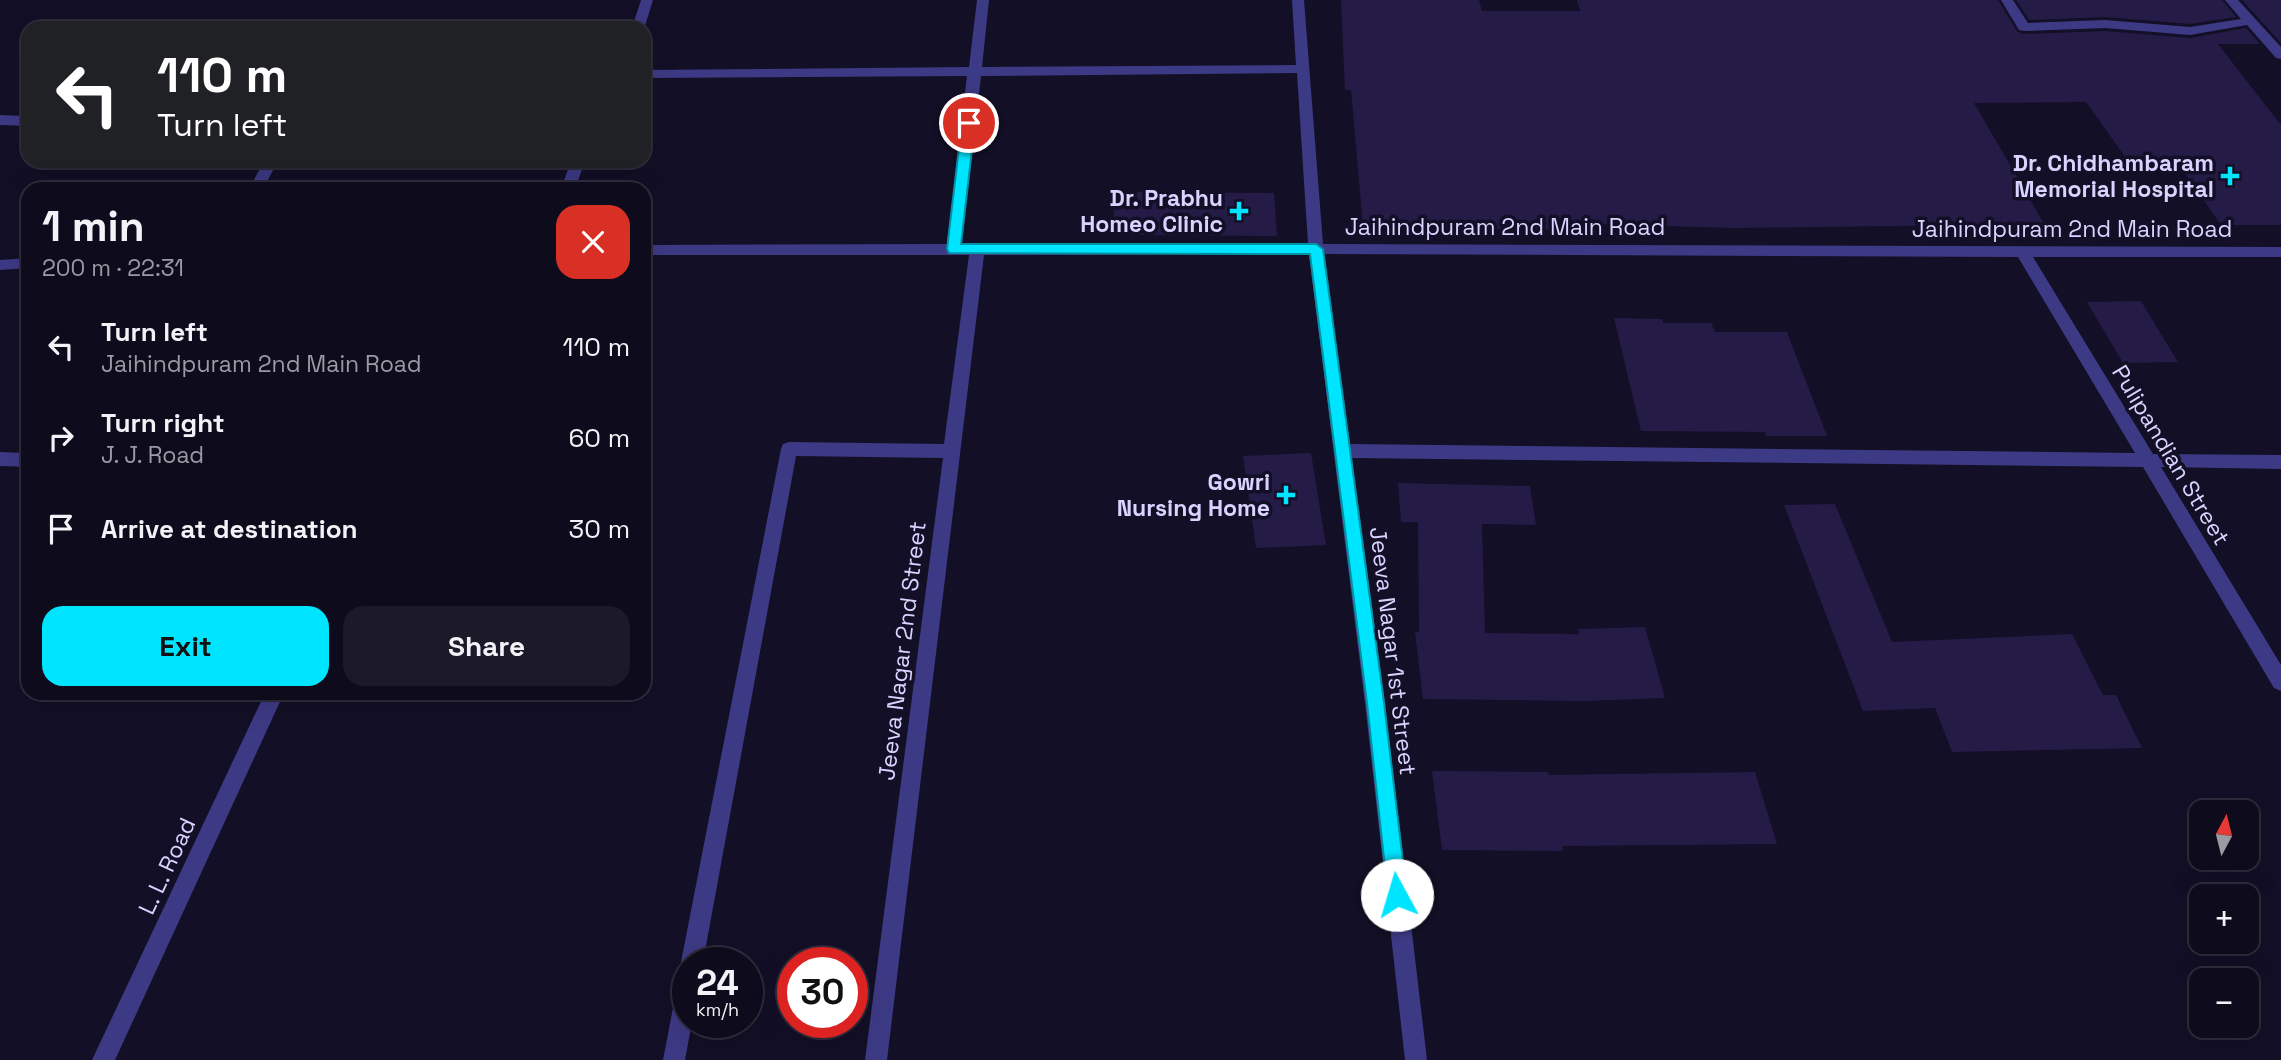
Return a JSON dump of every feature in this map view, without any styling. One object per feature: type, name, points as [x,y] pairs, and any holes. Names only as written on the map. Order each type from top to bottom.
[{"type":"street","points":[[640,21],[647,0]]},
{"type":"street","points":[[954,249],[983,0]]},
{"type":"street","name":"Jeeva Nagar 1st Street","points":[[1298,0],[1316,249],[1376,703],[1416,1060]]},
{"type":"street","points":[[2007,0],[2024,27],[2105,24],[2190,31],[2250,21]]},
{"type":"street","points":[[2231,0],[2281,55]]},
{"type":"street","points":[[651,74],[1303,69]]},
{"type":"street","points":[[0,120],[21,121]]},
{"type":"street","name":"Jeeva Nagar 2nd Street","points":[[876,1060],[977,249]]},
{"type":"street","name":"Jaihindpuram 2nd Main Road","points":[[651,250],[2281,252]]},
{"type":"street","name":"Pulipandian Street","points":[[2022,251],[2281,682]]},
{"type":"street","points":[[0,265],[21,264]]},
{"type":"street","points":[[695,947],[789,449],[952,451]]},
{"type":"street","points":[[1343,451],[2281,462]]},
{"type":"street","points":[[0,459],[21,460]]},
{"type":"street","name":"L. L. Road","points":[[103,1060],[272,700]]},
{"type":"street","points":[[674,1060],[678,1038]]},
{"type":"building","points":[[1341,0],[1479,0],[1482,11],[1580,11],[1577,0],[1998,0],[2017,31],[2023,34],[2105,31],[2190,38],[2246,28],[2260,44],[2218,44],[2281,125],[2281,225],[2221,225],[2175,159],[2128,161],[2086,102],[1974,103],[2046,227],[1976,228],[1975,225],[1732,228],[1600,224],[1602,231],[1363,226],[1351,90],[1345,90]]},
{"type":"building","points":[[2016,0],[2222,0],[2236,17],[2190,24],[2105,17],[2029,20]]},
{"type":"building","points":[[2242,0],[2281,0],[2281,43]]},
{"type":"building","points":[[1114,192],[1274,193],[1277,236],[1113,235]]},
{"type":"building","points":[[2141,301],[2178,362],[2123,363],[2087,302]]},
{"type":"building","points":[[1614,318],[1662,319],[1663,323],[1711,323],[1715,332],[1787,332],[1827,436],[1766,436],[1765,432],[1641,431]]},
{"type":"building","points":[[1311,453],[1326,545],[1256,548],[1243,456]]},
{"type":"building","points":[[1398,483],[1530,486],[1536,525],[1482,524],[1485,633],[1579,634],[1578,629],[1645,627],[1665,698],[1585,701],[1423,699],[1415,632],[1419,632],[1418,522],[1401,522]]},
{"type":"building","points":[[1835,504],[1892,642],[2072,634],[2103,695],[2116,695],[2142,748],[1952,752],[1935,708],[1863,711],[1784,505]]},
{"type":"building","points":[[1432,771],[1548,772],[1549,775],[1755,772],[1777,844],[1562,846],[1563,851],[1442,850]]},
{"type":"place","name":"Dr. Chidhambaram Memorial Hospital","points":[[2230,176]]},
{"type":"place","name":"Dr. Prabhu Homeo Clinic","points":[[1239,211]]},
{"type":"place","name":"Gowri Nursing Home","points":[[1286,495]]},
{"type":"route","points":[[969,123],[954,249],[1316,249],[1376,703],[1397,895]]}]
